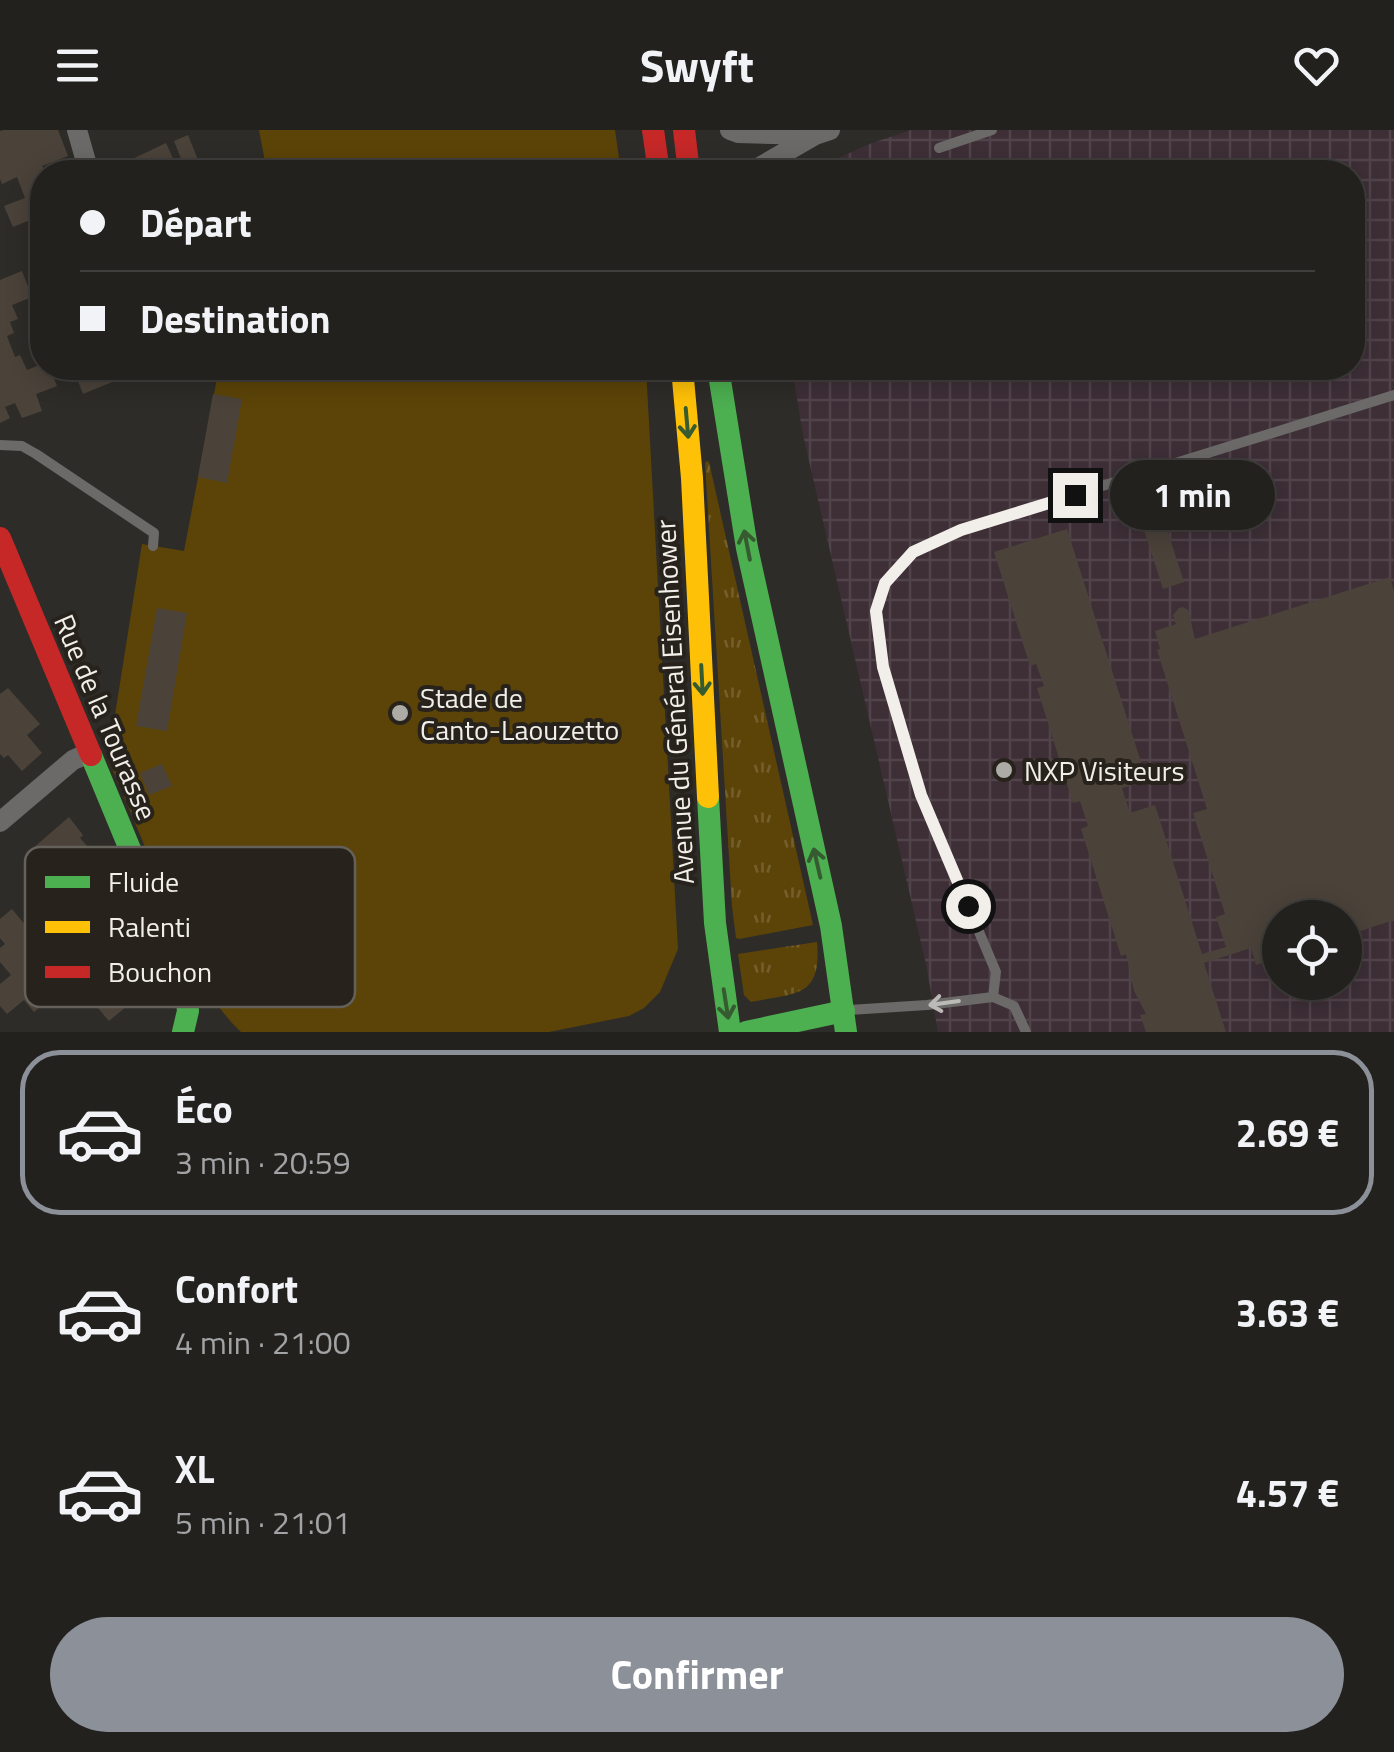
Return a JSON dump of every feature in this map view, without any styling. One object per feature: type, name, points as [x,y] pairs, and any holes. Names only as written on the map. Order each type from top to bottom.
[{"type":"main road","points":[[653,130],[657,160]]},
{"type":"main road","points":[[684,130],[688,160]]},
{"type":"main road","name":"Avenue du Général Eisenhower","points":[[683,380],[692,478],[716,935],[730,1032]]},
{"type":"main road","points":[[720,380],[747,548],[831,926],[845,1021],[746,1032]]},
{"type":"main road","name":"Rue de la Tourasse","points":[[0,538],[128,847]]},
{"type":"main road","name":"Rue de la Tourasse","points":[[184,1032],[188,1007]]},
{"type":"street","points":[[77,130],[86,160]]},
{"type":"street","points":[[730,130],[822,132]]},
{"type":"street","points":[[772,160],[822,132]]},
{"type":"street","points":[[0,822],[73,760],[88,753]]},
{"type":"lane","points":[[939,148],[992,130]]},
{"type":"lane","points":[[993,997],[996,972],[921,795],[883,667],[876,611],[885,583],[913,552],[961,530],[1394,395]]},
{"type":"lane","points":[[0,445],[22,446],[36,454],[154,534],[152,546]]},
{"type":"lane","points":[[845,1021],[896,1007],[993,997],[1014,1006],[1026,1032]]},
{"type":"shaded area","points":[[911,130],[1394,130],[1394,1032],[938,1032],[926,964],[803,435],[794,380],[1365,380],[1365,160],[834,160]]},
{"type":"green space","points":[[259,130],[615,130],[619,160],[265,160]]},
{"type":"green space","points":[[217,380],[647,380],[678,949],[660,992],[629,1016],[549,1032],[241,1032],[220,1007],[355,1007],[355,847],[145,847],[108,759],[142,544],[184,551]]},
{"type":"green space","points":[[707,461],[813,925],[739,939],[732,906]]},
{"type":"green space","points":[[817,942],[815,974],[803,990],[751,1002],[744,995],[738,954]]},
{"type":"building","points":[[58,130],[68,156],[30,160],[30,220],[13,227],[4,206],[25,198],[17,177],[2,184],[0,179],[0,131]]},
{"type":"building","points":[[188,135],[198,160],[182,160],[174,141]]},
{"type":"building","points":[[166,143],[174,160],[130,160]]},
{"type":"building","points":[[22,271],[30,298],[12,305],[18,319],[10,322],[14,333],[7,336],[15,357],[20,355],[27,370],[30,369],[30,380],[55,380],[57,386],[36,394],[42,411],[22,418],[15,403],[5,407],[10,418],[0,423],[0,280]]},
{"type":"building","points":[[78,380],[117,380],[83,394]]},
{"type":"building","points":[[213,394],[242,399],[227,483],[198,477]]},
{"type":"building","points":[[1154,489],[1184,582],[1163,589],[1133,496]]},
{"type":"building","points":[[1067,529],[1147,781],[1122,788],[1130,813],[1155,805],[1202,954],[1226,947],[1216,917],[1225,914],[1193,813],[1207,809],[1157,650],[1160,649],[1155,631],[1176,624],[1173,615],[1183,607],[1188,610],[1195,639],[1390,577],[1394,591],[1394,920],[1362,930],[1362,900],[1262,900],[1262,963],[1256,965],[1251,948],[1204,963],[1226,1032],[1146,1032],[1140,1015],[1146,1014],[1134,991],[1126,954],[1121,956],[1081,829],[1088,826],[1080,801],[1073,803],[1037,688],[1044,686],[1036,664],[1030,666],[994,552]]},
{"type":"building","points":[[157,608],[187,613],[167,731],[136,726]]},
{"type":"building","points":[[8,688],[40,724],[27,735],[42,753],[22,771],[8,755],[4,758],[0,754],[0,694]]},
{"type":"building","points":[[162,764],[172,786],[149,795],[140,773]]},
{"type":"building","points":[[69,817],[88,847],[34,847]]},
{"type":"building","points":[[12,909],[25,925],[25,1001],[7,1014],[0,1006],[0,984],[11,975],[0,962],[0,948],[5,944],[0,938],[0,919]]},
{"type":"building","points":[[97,1007],[126,1007],[109,1021]]},
{"type":"traffic: fast","points":[[720,380],[747,548],[831,926],[846,1032]]},
{"type":"traffic: fast","points":[[91,755],[129,847]]},
{"type":"traffic: fast","points":[[708,797],[715,923],[730,1032]]},
{"type":"traffic: fast","points":[[183,1032],[188,1007]]},
{"type":"traffic: fast","points":[[746,1032],[844,1011]]},
{"type":"traffic: slow","points":[[683,380],[692,478],[708,797]]},
{"type":"traffic: jam","points":[[653,130],[657,160]]},
{"type":"traffic: jam","points":[[684,130],[688,160]]},
{"type":"traffic: jam","points":[[0,538],[91,755]]},
{"type":"place","name":"Stade de Canto-Laouzetto","points":[[400,713]]},
{"type":"place","name":"NXP Visiteurs","points":[[1004,770]]},
{"type":"route","points":[[968,906],[921,795],[883,667],[876,611],[885,583],[913,552],[961,530],[1075,495]]}]
